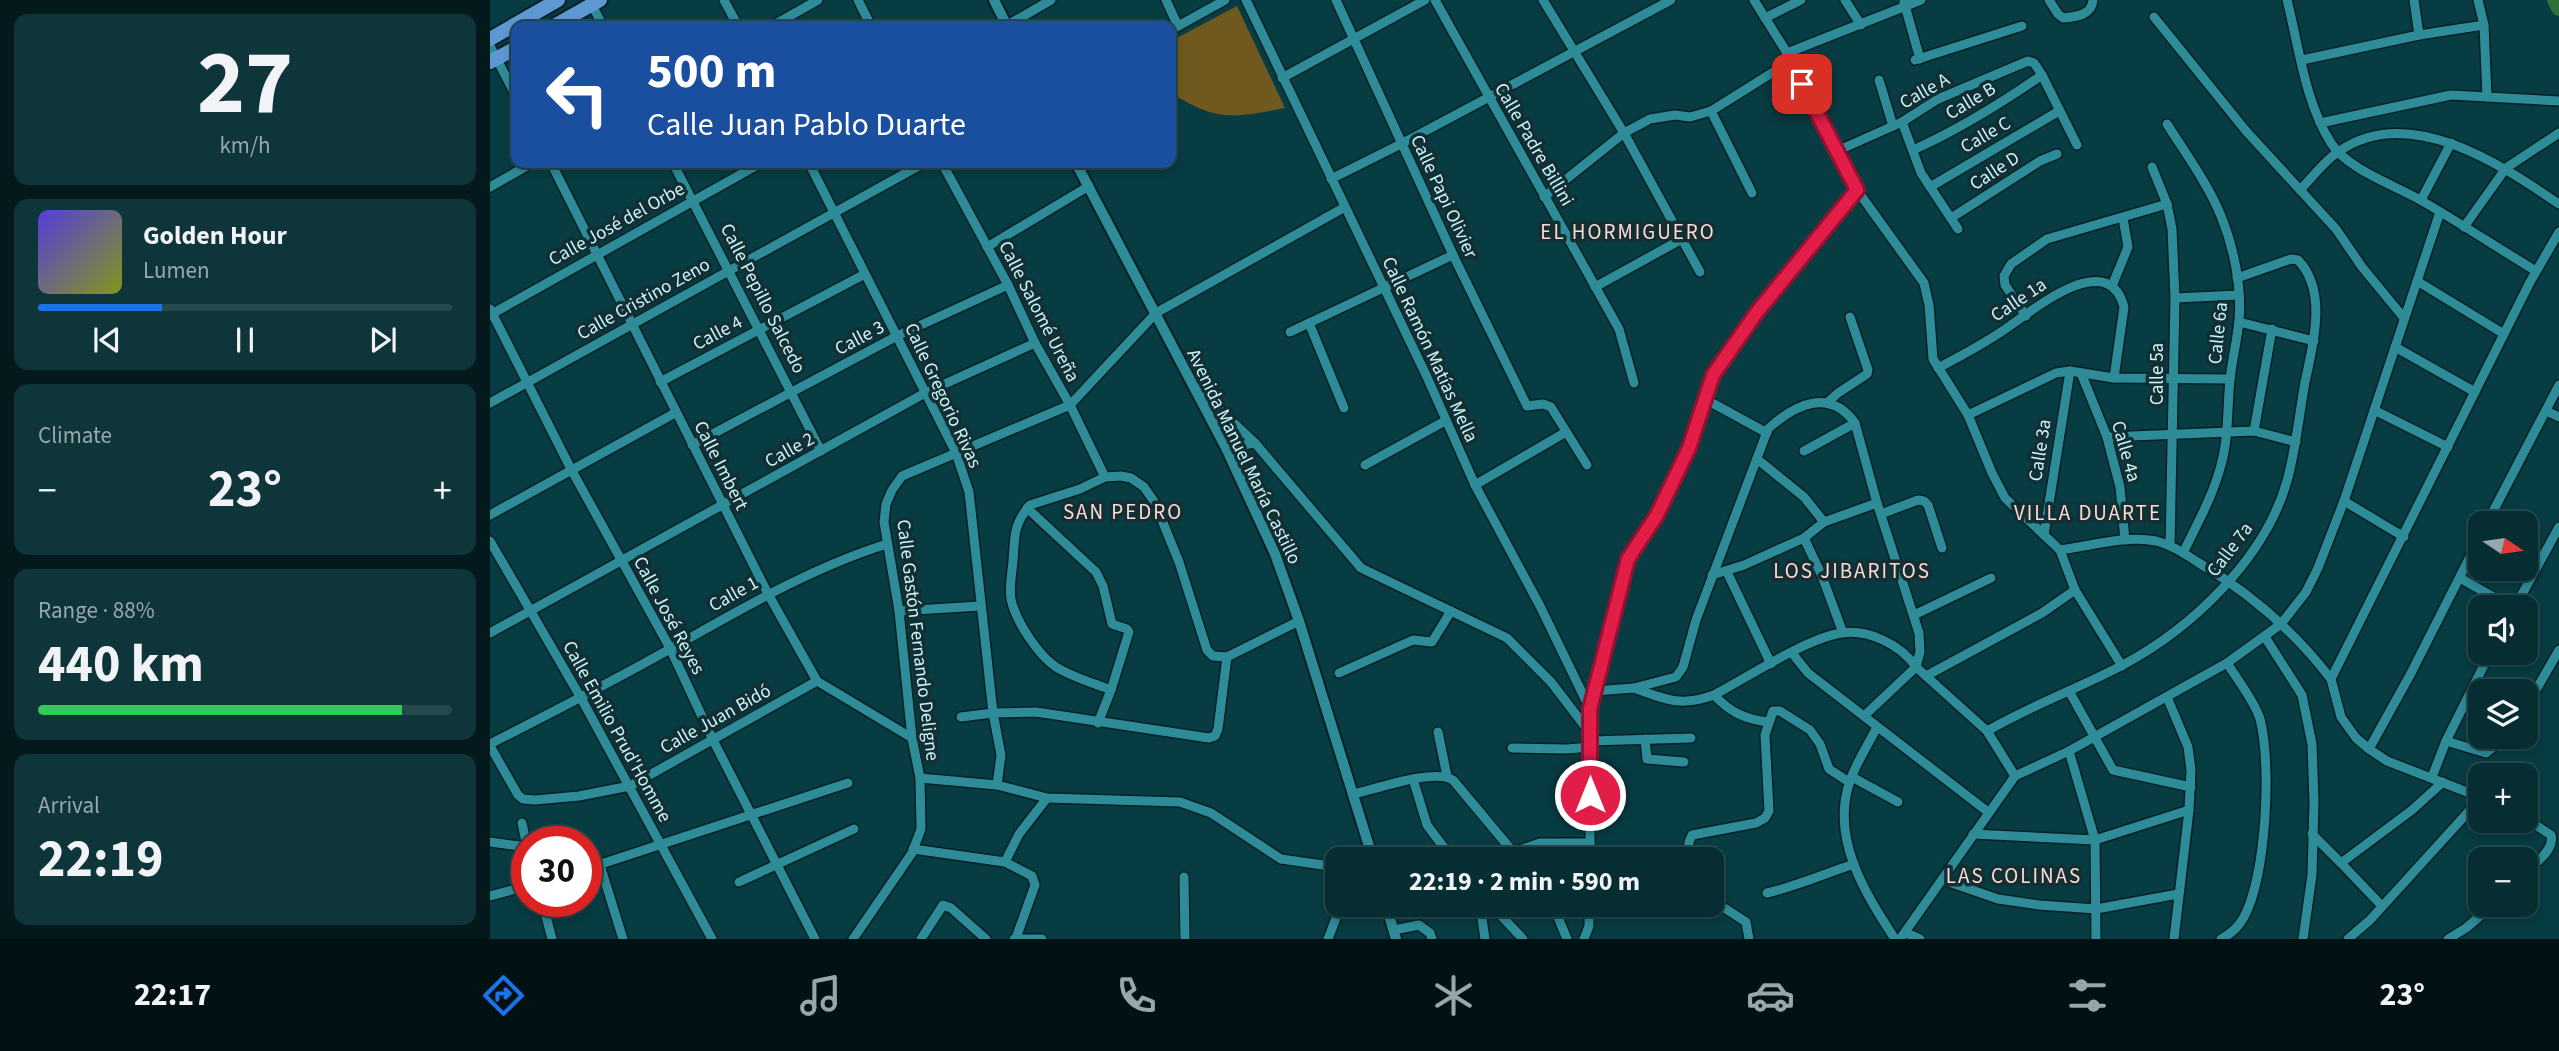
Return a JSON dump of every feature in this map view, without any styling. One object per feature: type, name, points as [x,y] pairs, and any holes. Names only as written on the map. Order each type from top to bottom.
[{"type":"main road","points":[[521,21],[558,0]]},
{"type":"main road","points":[[562,21],[594,2]]},
{"type":"main road","points":[[490,39],[511,27]]},
{"type":"main road","points":[[492,56],[511,49]]},
{"type":"street","points":[[724,0],[734,21]]},
{"type":"street","points":[[781,21],[818,0]]},
{"type":"street","points":[[858,0],[868,21]]},
{"type":"street","points":[[994,0],[1004,21]]},
{"type":"street","points":[[1015,21],[1051,0]]},
{"type":"street","points":[[1166,0],[1172,21]]},
{"type":"street","points":[[1176,27],[1225,0]]},
{"type":"street","name":"Calle Ramón Matías Mella","points":[[1247,0],[1427,377],[1475,485],[1540,606],[1590,709]]},
{"type":"street","name":"Calle Papi Olivier","points":[[1336,0],[1401,144],[1527,406],[1543,404],[1551,407],[1566,432]]},
{"type":"street","points":[[1282,78],[1425,0]]},
{"type":"street","name":"Calle Padre Billini","points":[[1435,0],[1619,329],[1634,383]]},
{"type":"street","points":[[1542,0],[1624,133],[1700,272]]},
{"type":"street","points":[[1331,178],[1401,144],[1671,0]]},
{"type":"street","points":[[1754,0],[1789,57],[1857,190],[1924,283],[1929,305],[1933,359],[1968,415],[2005,498],[2060,550],[2075,590],[2122,666]]},
{"type":"street","points":[[1765,18],[1801,0]]},
{"type":"street","points":[[1845,0],[1861,25]]},
{"type":"street","points":[[1544,197],[1624,133],[1650,119],[1675,115],[1690,117],[1711,111],[1789,57],[1904,3],[1921,0]]},
{"type":"street","points":[[2049,0],[2057,14],[2063,18],[2088,11],[2093,0]]},
{"type":"street","points":[[2287,0],[2320,123],[2337,152],[2536,271]]},
{"type":"street","points":[[2414,0],[2419,35]]},
{"type":"street","points":[[2478,0],[2484,25],[2487,97]]},
{"type":"street","points":[[594,2],[601,21]]},
{"type":"street","points":[[1904,3],[1917,59],[2022,26]]},
{"type":"street","points":[[2154,17],[2246,131],[2336,229],[2362,267],[2404,318]]},
{"type":"street","points":[[2302,60],[2419,35],[2484,25]]},
{"type":"street","points":[[492,56],[511,88]]},
{"type":"street","name":"Calle A","points":[[1837,151],[1898,124],[1937,99],[2028,61],[2034,63],[2042,75]]},
{"type":"street","points":[[2042,75],[2077,145]]},
{"type":"street","name":"Calle B","points":[[1913,150],[1955,131],[2042,75]]},
{"type":"street","points":[[1879,80],[1898,124],[1913,150],[1921,173],[1958,229]]},
{"type":"street","points":[[2320,123],[2451,95],[2559,101]]},
{"type":"street","points":[[1711,111],[1752,192]]},
{"type":"street","name":"Calle C","points":[[1930,187],[2059,111]]},
{"type":"street","name":"Calle 6a","points":[[2167,124],[2222,218],[2239,295],[2239,321],[2230,379],[2228,430],[2222,462],[2213,491],[2183,553]]},
{"type":"street","points":[[2300,190],[2337,152],[2366,138],[2399,132],[2451,143],[2506,169],[2559,204]]},
{"type":"street","points":[[2464,227],[2506,169],[2559,132]]},
{"type":"street","points":[[2421,200],[2451,143]]},
{"type":"street","name":"Calle D","points":[[1951,218],[2040,161],[2057,155]]},
{"type":"street","name":"Calle 5a","points":[[2152,167],[2168,204],[2172,229],[2175,298],[2170,545]]},
{"type":"street","points":[[490,187],[523,168]]},
{"type":"street","name":"Calle Imbert","points":[[553,168],[675,413],[768,594],[817,681],[912,738]]},
{"type":"street","name":"Calle Pepillo Salcedo","points":[[676,168],[821,451]]},
{"type":"street","name":"Calle José del Orbe","points":[[491,313],[752,168]]},
{"type":"street","name":"Calle Gregorio Rivas","points":[[812,168],[927,392],[956,453],[969,492],[980,606],[1000,755],[997,785]]},
{"type":"street","name":"Calle Cristino Zeno","points":[[490,403],[915,168]]},
{"type":"street","name":"Calle Salomé Ureña","points":[[945,168],[1008,285],[1105,477]]},
{"type":"street","name":"Avenida Manuel María Castillo","points":[[1079,168],[1194,385],[1275,554],[1354,794],[1368,847]]},
{"type":"street","points":[[987,247],[1088,186]]},
{"type":"street","points":[[1590,847],[1590,709],[1628,559],[1657,515],[1689,448],[1713,375],[1757,312],[1857,190]]},
{"type":"street","points":[[2026,316],[2005,285],[2004,275],[2011,264],[2047,239],[2168,204]]},
{"type":"street","name":"Calle Gastón Fernando Deligne","points":[[853,939],[913,849],[921,829],[920,778],[912,738],[899,611],[884,522],[886,504],[892,489],[902,476],[1070,405],[1156,313],[1345,207]]},
{"type":"street","points":[[1920,939],[1903,936],[2015,776],[2069,751],[2227,663],[2281,624],[2306,592],[2319,568],[2344,501],[2440,212]]},
{"type":"street","points":[[2114,378],[2124,307],[2122,296],[2112,286],[2127,247],[2123,218]]},
{"type":"street","points":[[2331,679],[2536,271],[2559,232]]},
{"type":"street","points":[[1595,287],[1682,239]]},
{"type":"street","points":[[1290,332],[1453,254]]},
{"type":"street","name":"Calle 7a","points":[[1987,730],[2122,666],[2177,632],[2229,581],[2260,540],[2276,512],[2287,482],[2296,442],[2314,341],[2314,301],[2308,273],[2298,260],[2291,259],[2237,278]]},
{"type":"street","name":"Calle 4","points":[[660,382],[865,274]]},
{"type":"street","points":[[2417,281],[2504,334]]},
{"type":"street","name":"Calle 1a","points":[[1938,368],[2026,316],[2064,289],[2098,282],[2112,286]]},
{"type":"street","name":"Calle 3","points":[[692,445],[897,336],[1008,285]]},
{"type":"street","points":[[2175,298],[2239,295]]},
{"type":"street","name":"Calle José Reyes","points":[[491,313],[529,382],[572,471],[670,648],[713,740],[815,939]]},
{"type":"street","points":[[1827,403],[1867,374],[1868,370],[1850,317]]},
{"type":"street","points":[[2239,321],[2314,341]]},
{"type":"street","points":[[1309,323],[1343,408]]},
{"type":"street","points":[[2254,431],[2272,329]]},
{"type":"street","name":"Calle 2","points":[[490,633],[927,392],[1035,343]]},
{"type":"street","points":[[2395,347],[2475,392]]},
{"type":"street","points":[[1968,415],[2056,373],[2070,371],[2114,378],[2230,379]]},
{"type":"street","name":"Calle 3a","points":[[2044,535],[2070,371]]},
{"type":"street","name":"Calle 4a","points":[[2081,373],[2108,438],[2120,487],[2125,540]]},
{"type":"street","points":[[1194,385],[1255,443],[1361,568],[1507,638],[1551,682],[1590,740]]},
{"type":"street","points":[[2493,511],[2559,385]]},
{"type":"street","points":[[1705,399],[1767,433]]},
{"type":"street","points":[[1594,691],[1634,688],[1676,677],[1684,667],[1696,620],[1767,433],[1797,406],[1827,403],[1849,415],[1856,423],[1877,503],[1919,633],[1920,652],[1916,667],[1864,716]]},
{"type":"street","points":[[2374,410],[2448,447]]},
{"type":"street","points":[[2546,411],[2559,417]]},
{"type":"street","points":[[490,515],[675,413]]},
{"type":"street","points":[[1365,465],[1445,421]]},
{"type":"street","points":[[1804,451],[1856,423]]},
{"type":"street","points":[[2108,438],[2228,430],[2254,431],[2296,442]]},
{"type":"street","points":[[1475,485],[1566,432],[1587,465]]},
{"type":"street","points":[[1226,448],[1255,443]]},
{"type":"street","points":[[1757,459],[1804,498],[1824,522]]},
{"type":"street","points":[[1111,690],[1053,665],[1024,629],[1011,601],[1017,522],[1027,508],[1105,477],[1131,478],[1144,487],[1155,502],[1179,562],[1207,650],[1213,656],[1227,657],[1299,621]]},
{"type":"street","points":[[1881,514],[1918,500],[1924,501],[1928,505],[1942,548]]},
{"type":"street","points":[[2344,501],[2404,537]]},
{"type":"street","points":[[1712,575],[1727,572],[1804,538],[1824,522],[1877,503]]},
{"type":"street","points":[[1027,508],[1096,572],[1103,586],[1112,624],[1128,629],[1129,632],[1098,723]]},
{"type":"street","points":[[2520,595],[2559,527]]},
{"type":"street","points":[[1804,538],[1822,576],[1843,633]]},
{"type":"street","points":[[2060,550],[2125,540],[2154,541],[2170,545],[2229,581],[2300,641],[2331,679],[2341,717],[2356,738],[2394,764],[2468,793]]},
{"type":"street","name":"Calle Emilio Prud'Homme","points":[[490,541],[581,698],[712,939]]},
{"type":"street","name":"Calle 1","points":[[490,745],[581,698],[768,594],[856,553],[887,544]]},
{"type":"street","points":[[2370,749],[2468,562]]},
{"type":"street","points":[[1727,572],[1771,664]]},
{"type":"street","points":[[1914,615],[1991,578]]},
{"type":"street","points":[[2460,578],[2491,595]]},
{"type":"street","points":[[1926,676],[2042,613],[2075,590]]},
{"type":"street","points":[[899,611],[980,606]]},
{"type":"street","points":[[1339,673],[1413,640],[1432,642],[1451,611]]},
{"type":"street","points":[[1634,688],[1666,700],[1696,702],[1817,640],[1843,633],[1865,634],[1881,639],[1908,656],[1916,667],[1987,730],[2015,776]]},
{"type":"street","points":[[2265,637],[2302,695],[2308,715],[2314,775],[2312,874],[2303,939]]},
{"type":"street","points":[[2538,686],[2559,650]]},
{"type":"street","points":[[1793,653],[1808,673],[1988,812]]},
{"type":"street","points":[[961,717],[1035,712],[1209,738],[1215,736],[1218,729],[1227,657]]},
{"type":"street","points":[[2221,939],[2232,933],[2243,920],[2250,904],[2259,862],[2266,803],[2266,772],[2259,717],[2227,663]]},
{"type":"street","points":[[2432,777],[2446,741],[2484,665]]},
{"type":"street","name":"Calle Juan Bidó","points":[[493,758],[523,799],[579,796],[630,786],[817,681]]},
{"type":"street","points":[[2069,691],[2109,765],[2117,772],[2191,787]]},
{"type":"street","points":[[1714,695],[1729,710],[1749,719],[1768,722]]},
{"type":"street","points":[[2167,697],[2188,747],[2191,787],[2174,939]]},
{"type":"street","points":[[1689,847],[1692,835],[1756,823],[1765,818],[1769,811],[1765,735],[1771,714],[1776,710],[1810,730],[1829,769],[1898,802]]},
{"type":"street","points":[[1877,727],[1851,779],[1844,810],[1843,831],[1873,906],[1895,939]]},
{"type":"street","points":[[1438,732],[1447,776]]},
{"type":"street","points":[[1512,748],[1590,740],[1691,738]]},
{"type":"street","points":[[1645,739],[1647,759],[1684,762]]},
{"type":"street","points":[[2446,741],[2468,749]]},
{"type":"street","points":[[490,745],[493,758]]},
{"type":"street","points":[[2469,749],[2486,753],[2491,749]]},
{"type":"street","points":[[2069,751],[2095,840],[2096,939]]},
{"type":"street","points":[[1354,794],[1413,779],[1447,776],[1509,847]]},
{"type":"street","points":[[920,778],[997,785],[1047,798],[1180,802],[1211,813],[1281,859],[1325,865]]},
{"type":"street","points":[[1413,779],[1427,825],[1444,847]]},
{"type":"street","points":[[2342,863],[2412,810],[2443,782]]},
{"type":"street","points":[[602,864],[848,783]]},
{"type":"street","points":[[1005,862],[1018,834],[1047,798]]},
{"type":"street","points":[[1973,834],[2095,840],[2189,810]]},
{"type":"street","points":[[2348,939],[2370,920],[2468,811]]},
{"type":"street","points":[[2538,826],[2551,835],[2552,841],[2548,850],[2538,860]]},
{"type":"street","points":[[740,882],[854,829]]},
{"type":"street","points":[[2312,834],[2381,905]]},
{"type":"street","points":[[490,842],[511,845]]},
{"type":"street","points":[[1533,847],[1540,843],[1565,847]]},
{"type":"street","points":[[913,849],[1005,862],[1032,876],[1035,881],[1015,939],[1042,939]]},
{"type":"street","points":[[1767,893],[1796,886],[1810,878],[1854,864]]},
{"type":"street","points":[[602,871],[623,939]]},
{"type":"street","points":[[1184,877],[1185,939]]},
{"type":"street","points":[[1942,880],[1998,899],[2096,909],[2179,894]]},
{"type":"street","points":[[490,896],[511,890]]},
{"type":"street","points":[[921,939],[943,905],[951,908],[986,939]]},
{"type":"street","points":[[1724,908],[1746,922],[1749,939]]},
{"type":"street","points":[[546,917],[552,939]]},
{"type":"street","points":[[1328,939],[1336,917]]},
{"type":"street","points":[[1390,917],[1395,935],[1419,925],[1430,933],[1432,939]]},
{"type":"street","points":[[1482,917],[1485,939]]},
{"type":"street","points":[[1502,917],[1523,939]]},
{"type":"street","points":[[1558,917],[1567,939]]},
{"type":"street","points":[[1584,939],[1588,917]]},
{"type":"street","points":[[2448,939],[2479,917]]},
{"type":"shaded area","points":[[1237,6],[1285,108],[1226,115],[1201,109],[1176,96],[1176,38]]},
{"type":"waterway","points":[[2555,0],[2559,8]]},
{"type":"district","name":"EL HORMIGUERO","points":[[1628,232]]},
{"type":"district","name":"SAN PEDRO","points":[[1123,512]]},
{"type":"district","name":"VILLA DUARTE","points":[[2088,513]]},
{"type":"district","name":"LOS JIBARITOS","points":[[1852,571]]},
{"type":"district","name":"LAS COLINAS","points":[[2014,876]]},
{"type":"route","points":[[1590,795],[1590,709],[1628,559],[1657,515],[1689,448],[1713,375],[1757,312],[1857,190],[1802,84]]}]
